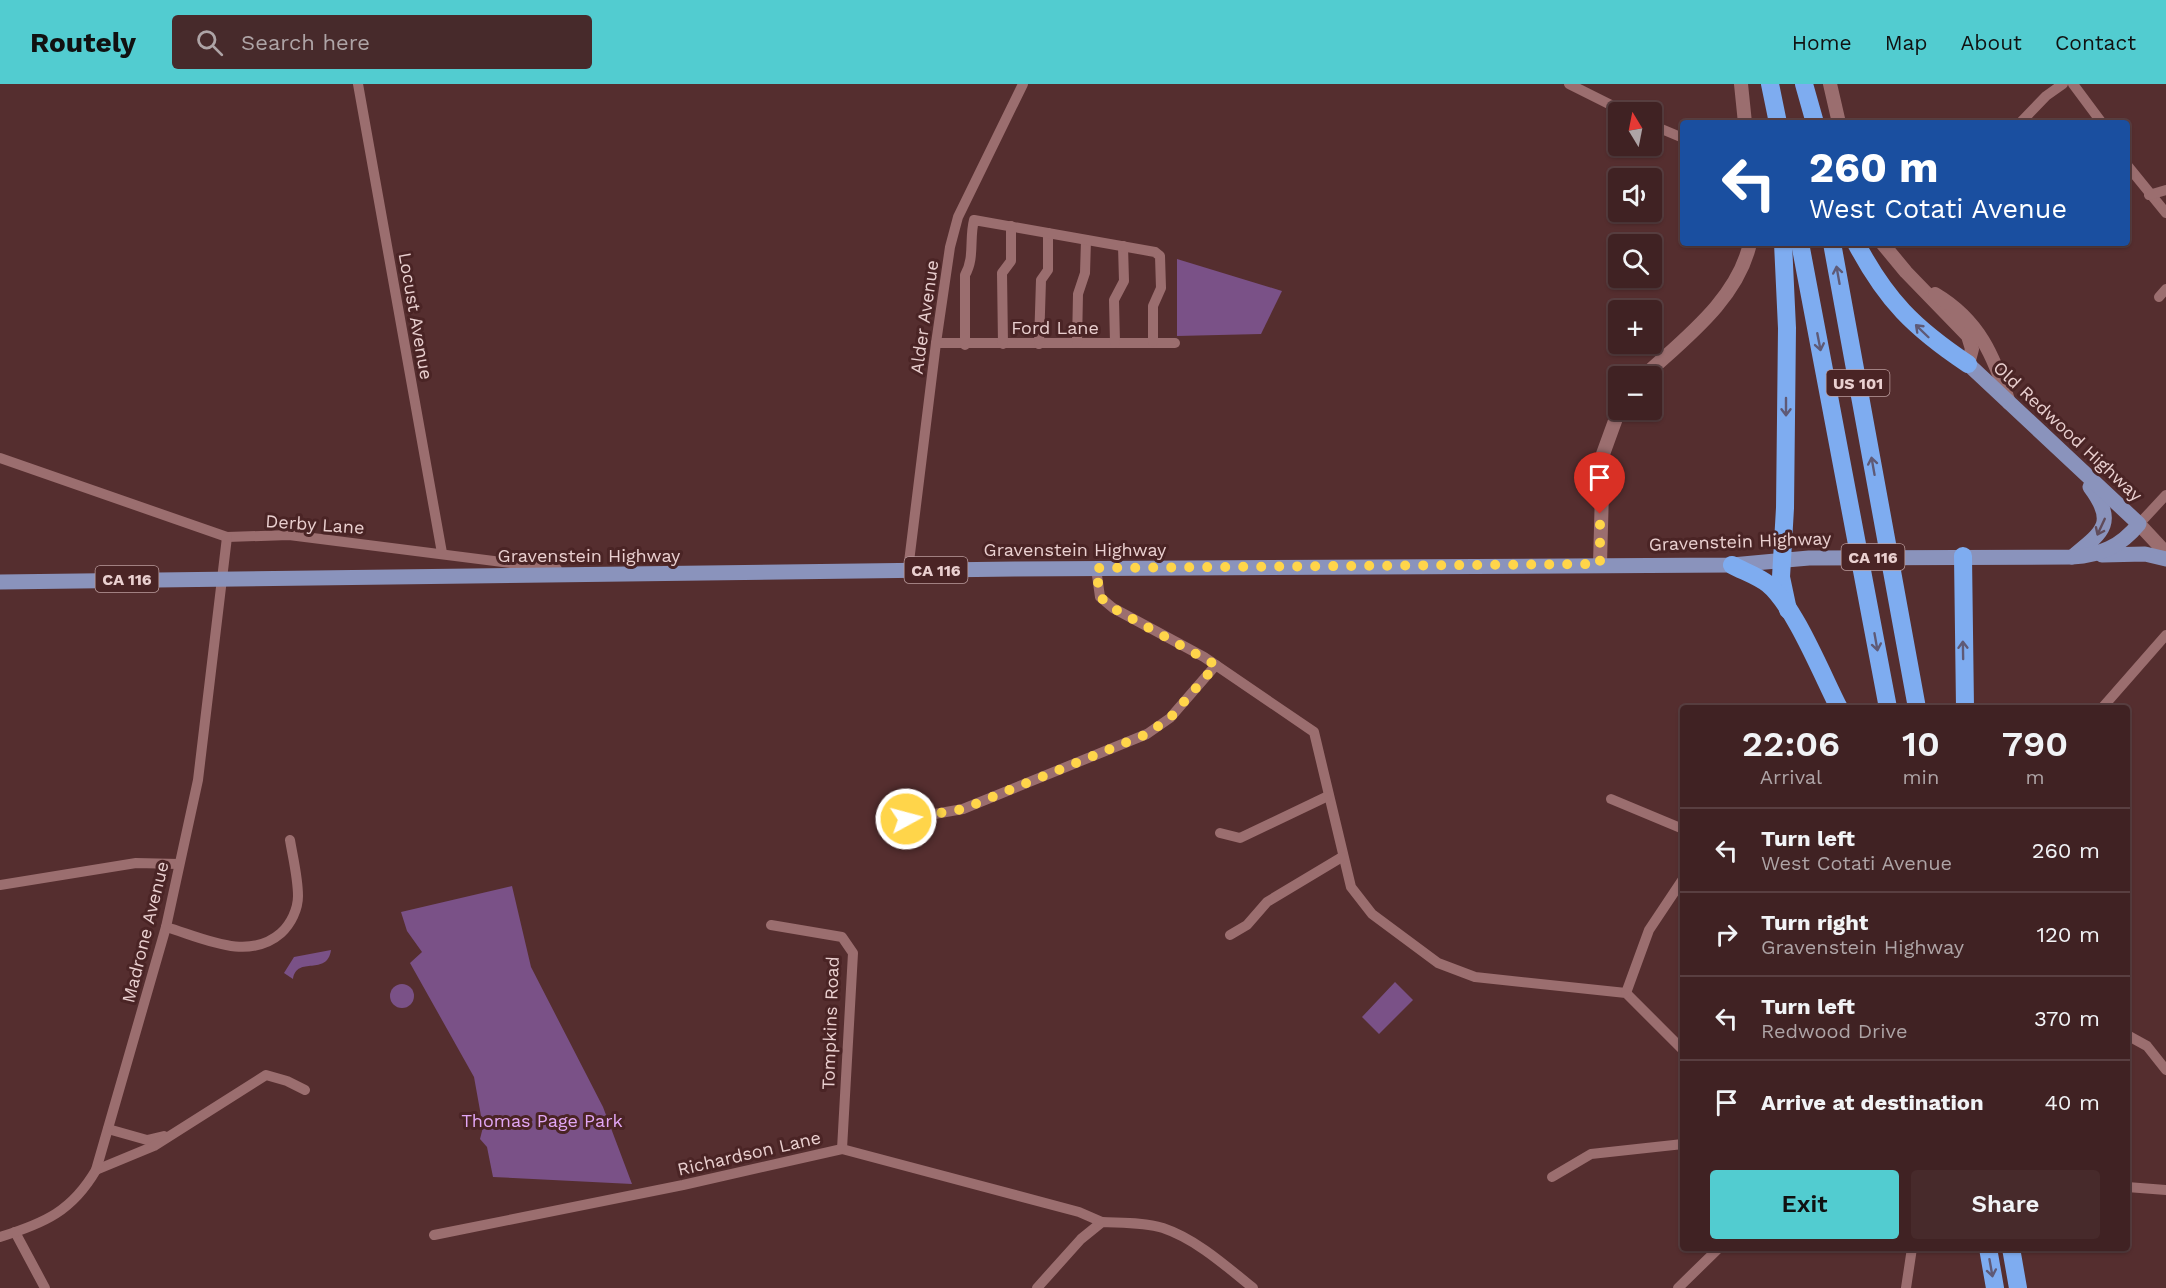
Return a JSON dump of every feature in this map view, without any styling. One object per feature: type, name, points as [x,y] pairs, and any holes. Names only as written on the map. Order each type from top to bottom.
[{"type":"highway","points":[[1769,84],[1772,120]]},
{"type":"highway","points":[[1769,84],[1777,120]]},
{"type":"highway","points":[[1803,84],[1809,120]]},
{"type":"highway","points":[[1803,84],[1814,120]]},
{"type":"highway","points":[[1783,246],[1787,340],[1785,538],[1780,577],[1788,610]]},
{"type":"highway","name":"US 101","points":[[1801,246],[1887,705]]},
{"type":"highway","name":"US 101","points":[[1833,246],[1916,705]]},
{"type":"highway","points":[[1858,246],[1898,307],[1927,337],[1968,364]]},
{"type":"highway","points":[[1963,556],[1965,705]]},
{"type":"highway","name":"CA 116","points":[[1732,565],[1768,584],[1788,610],[1837,705]]},
{"type":"highway","points":[[1989,1251],[1995,1288]]},
{"type":"highway","points":[[2012,1251],[2018,1288]]},
{"type":"main road","points":[[1741,84],[1745,120]]},
{"type":"main road","points":[[1830,84],[1838,120]]},
{"type":"main road","points":[[1654,366],[1708,315],[1743,268],[1749,246]]},
{"type":"main road","points":[[1885,246],[1968,336],[1972,349],[1968,364]]},
{"type":"main road","points":[[1922,287],[1958,307],[1984,338],[2008,403]]},
{"type":"main road","name":"Old Redwood Highway","points":[[1968,364],[2139,524],[2166,553]]},
{"type":"main road","points":[[1600,564],[1603,454],[1615,420]]},
{"type":"main road","points":[[2070,460],[2100,501],[2105,519],[2100,533],[2079,556]]},
{"type":"main road","name":"Gravenstein Highway","points":[[0,582],[222,577],[1096,568],[1732,565],[1782,560],[2079,556],[2116,546],[2139,524]]},
{"type":"main road","points":[[2079,556],[2145,554],[2166,559]]},
{"type":"street","name":"Locust Avenue","points":[[358,84],[442,553]]},
{"type":"street","name":"Alder Avenue","points":[[908,570],[950,247],[958,217],[1023,84]]},
{"type":"street","points":[[1569,84],[1608,104]]},
{"type":"street","points":[[2023,120],[2046,96],[2063,84]]},
{"type":"street","points":[[2073,84],[2100,120]]},
{"type":"street","points":[[1662,129],[1680,137]]},
{"type":"street","points":[[2130,169],[2166,213]]},
{"type":"street","points":[[2149,195],[2166,190]]},
{"type":"street","points":[[965,345],[965,275],[970,267],[974,220],[1155,252],[1160,256],[1161,288],[1153,306],[1153,342]]},
{"type":"street","points":[[1003,344],[1002,273],[1011,261],[1011,226]]},
{"type":"street","points":[[1039,344],[1041,280],[1048,270],[1048,233]]},
{"type":"street","points":[[1077,343],[1078,294],[1085,273],[1086,240]]},
{"type":"street","points":[[1115,343],[1114,300],[1124,281],[1123,246]]},
{"type":"street","name":"Ford Lane","points":[[936,343],[965,345],[1175,343]]},
{"type":"street","name":"Derby Lane","points":[[0,458],[227,537],[290,535],[602,574]]},
{"type":"street","points":[[2139,524],[2166,495]]},
{"type":"street","name":"Madrone Avenue","points":[[0,1237],[62,1211],[84,1192],[96,1170],[166,927],[198,780],[227,537]]},
{"type":"street","points":[[1096,568],[1100,597],[1113,608],[1216,665],[1314,732],[1351,887],[1372,915],[1438,963],[1475,977],[1626,993],[1680,1047]]},
{"type":"street","points":[[2105,705],[2166,635]]},
{"type":"street","points":[[906,819],[963,809],[1147,734],[1170,718],[1216,665]]},
{"type":"street","points":[[1220,833],[1240,838],[1329,796]]},
{"type":"street","points":[[1611,799],[1680,828]]},
{"type":"street","points":[[166,927],[238,948],[256,947],[272,941],[285,929],[295,914],[298,896],[290,840]]},
{"type":"street","points":[[1230,935],[1247,925],[1266,902],[1342,857]]},
{"type":"street","points":[[0,885],[136,863],[179,864]]},
{"type":"street","points":[[1626,993],[1649,930],[1680,884]]},
{"type":"street","name":"Tompkins Road","points":[[771,925],[842,937],[853,953],[842,1149]]},
{"type":"street","points":[[2130,1037],[2147,1047],[2166,1070]]},
{"type":"street","points":[[96,1170],[154,1146],[266,1075],[287,1081],[305,1090]]},
{"type":"street","points":[[108,1129],[147,1140],[178,1130]]},
{"type":"street","points":[[1552,1177],[1591,1154],[1680,1144]]},
{"type":"street","name":"Richardson Lane","points":[[434,1235],[683,1185],[842,1149],[1079,1212],[1102,1222]]},
{"type":"street","points":[[2130,1187],[2166,1190]]},
{"type":"street","points":[[1037,1288],[1081,1239],[1102,1222],[1142,1223],[1164,1229],[1191,1242],[1253,1288]]},
{"type":"street","points":[[15,1232],[45,1288]]},
{"type":"street","points":[[1678,1288],[1716,1251]]},
{"type":"street","points":[[1906,1288],[1912,1251]]},
{"type":"green space","points":[[1177,259],[1282,291],[1261,334],[1177,336]]},
{"type":"green space","name":"Thomas Page Park","points":[[512,886],[531,967],[603,1107],[632,1184],[493,1177],[487,1147],[480,1139],[483,1127],[474,1077],[410,963],[422,952],[407,931],[401,912]]},
{"type":"green space","points":[[331,950],[324,963],[300,968],[293,979],[284,973],[294,957]]},
{"type":"green space","points":[[1395,982],[1413,1000],[1379,1034],[1362,1017]]},
{"type":"green space","points":[[402,984],[407,985],[413,991],[413,1001],[407,1007],[402,1008],[397,1007],[391,1001],[390,996],[391,991],[397,985]]},
{"type":"route","points":[[906,819],[935,816],[963,809],[1147,734],[1170,718],[1216,665],[1113,608],[1100,597],[1097,589],[1096,568],[1600,564],[1600,514]]}]
